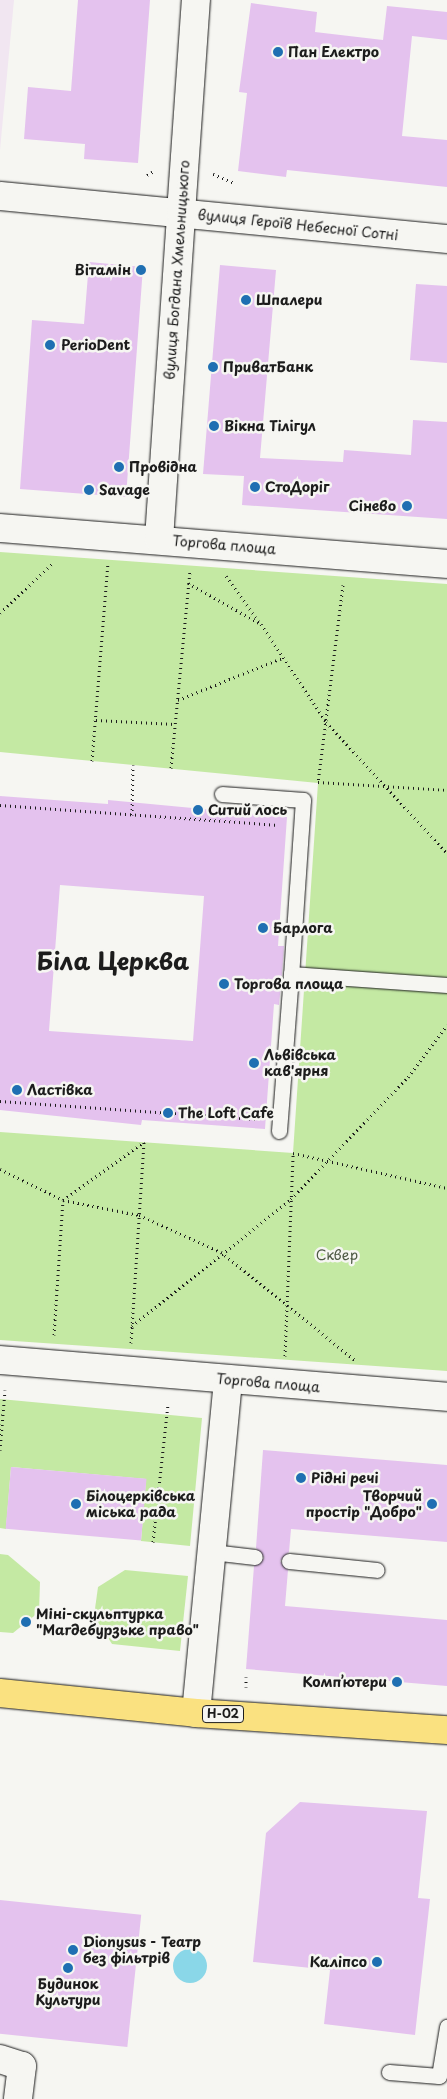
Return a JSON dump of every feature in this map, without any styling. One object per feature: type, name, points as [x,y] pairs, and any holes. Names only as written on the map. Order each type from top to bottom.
[{"type":"main road","name":"Н-02","points":[[0,1693],[196,1713],[447,1730]]},
{"type":"street","name":"вулиця Богдана Хмельницького","points":[[160,540],[196,0]]},
{"type":"street","name":"вулиця Героїв Небесної Сотні","points":[[0,196],[447,239]]},
{"type":"street","name":"Торгова площа","points":[[0,528],[447,564]]},
{"type":"street","name":"Торгова площа","points":[[4,1360],[447,1397]]},
{"type":"street","points":[[196,1713],[228,1380]]},
{"type":"street","points":[[11,2062],[18,2099]]},
{"type":"lane","points":[[222,794],[303,800],[280,1131]]},
{"type":"lane","points":[[291,974],[447,985]]},
{"type":"lane","points":[[212,1552],[255,1557]]},
{"type":"lane","points":[[289,1560],[377,1570]]},
{"type":"lane","points":[[388,2072],[439,2076],[447,2027]]},
{"type":"path","points":[[147,175],[154,171]]},
{"type":"path","points":[[213,173],[234,183]]},
{"type":"path","points":[[92,761],[111,536]]},
{"type":"path","points":[[171,768],[192,542]]},
{"type":"path","points":[[0,613],[60,556]]},
{"type":"path","points":[[220,568],[261,624],[326,722],[447,853]]},
{"type":"path","points":[[344,577],[318,782],[447,790]]},
{"type":"path","points":[[188,583],[261,624]]},
{"type":"path","points":[[178,700],[282,658]]},
{"type":"path","points":[[96,720],[175,724]]},
{"type":"path","points":[[132,814],[133,765]]},
{"type":"path","points":[[0,805],[278,825],[277,835]]},
{"type":"path","points":[[132,1326],[221,1252],[291,1199],[330,1161],[408,1077],[447,1025]]},
{"type":"path","points":[[0,1101],[258,1119],[258,1109]]},
{"type":"path","points":[[63,1200],[144,1142],[129,1371]]},
{"type":"path","points":[[284,1384],[293,1153],[447,1188]]},
{"type":"path","points":[[0,1169],[63,1200],[139,1215],[221,1252],[287,1301],[362,1367]]},
{"type":"path","points":[[53,1344],[63,1200]]},
{"type":"path","points":[[0,1450],[4,1360]]},
{"type":"path","points":[[153,1542],[171,1375]]},
{"type":"shaded area","points":[[0,0],[14,0],[0,150]]},
{"type":"green space","name":"Сквер","points":[[0,552],[447,584],[447,1371],[0,1340],[0,1132],[293,1153],[318,783],[0,752]]},
{"type":"green space","points":[[0,1399],[202,1418],[190,1546],[141,1541],[146,1479],[11,1467],[6,1529],[0,1528]]},
{"type":"green space","points":[[0,1554],[8,1555],[40,1582],[39,1612],[13,1633],[0,1632]]},
{"type":"green space","points":[[125,1570],[188,1576],[180,1651],[112,1644],[94,1616],[98,1587]]},
{"type":"water","points":[[190,1949],[197,1950],[202,1954],[206,1959],[206,1973],[202,1978],[197,1982],[190,1983],[183,1982],[178,1978],[174,1973],[173,1966],[174,1959],[178,1954],[183,1950]]},
{"type":"building","points":[[78,0],[150,0],[138,163],[84,159],[85,144],[24,139],[28,87],[71,91]]},
{"type":"building","points":[[251,3],[317,12],[315,32],[383,40],[387,6],[447,12],[447,40],[412,36],[402,136],[447,140],[447,187],[287,170],[286,177],[238,171],[247,93],[239,92]]},
{"type":"building","points":[[89,262],[143,267],[126,497],[20,489],[32,320],[84,324]]},
{"type":"building","points":[[220,265],[276,270],[260,458],[343,462],[344,450],[411,455],[413,420],[447,422],[447,519],[242,505],[244,476],[203,474]]},
{"type":"building","points":[[416,284],[447,286],[447,363],[410,360]]},
{"type":"building","points":[[0,796],[108,804],[108,800],[287,817],[278,946],[284,946],[279,1005],[274,1004],[265,1129],[142,1120],[141,1125],[0,1110]],"holes":[[[60,885],[204,896],[193,1041],[49,1031]]]},
{"type":"building","points":[[263,1450],[447,1465],[447,1542],[291,1529],[289,1552],[280,1561],[288,1570],[285,1606],[447,1620],[447,1686],[246,1669],[254,1566],[264,1558],[256,1548]]},
{"type":"building","name":"Білоцерківська міська рада","points":[[11,1467],[146,1479],[141,1541],[6,1529]]},
{"type":"building","points":[[300,1802],[427,1811],[418,1898],[430,1899],[415,2035],[324,2024],[330,1970],[253,1962],[266,1833]]},
{"type":"building","name":"Будинок Культури","points":[[0,1900],[141,1915],[127,2047],[0,2034]]},
{"type":"place","name":"Пан Електро","points":[[278,52]]},
{"type":"place","name":"Вітамін","points":[[141,270]]},
{"type":"place","name":"Шпалери","points":[[246,300]]},
{"type":"place","name":"PerioDent","points":[[50,345]]},
{"type":"place","name":"ПриватБанк","points":[[213,367]]},
{"type":"place","name":"Вікна Тілігул","points":[[214,426]]},
{"type":"place","name":"Провідна","points":[[119,467]]},
{"type":"place","name":"СтоДоріг","points":[[255,487]]},
{"type":"place","name":"Savage","points":[[89,490]]},
{"type":"place","name":"Сінево","points":[[407,506]]},
{"type":"place","name":"Ситий лось","points":[[198,810]]},
{"type":"place","name":"Барлога","points":[[263,928]]},
{"type":"place","name":"Торгова площа","points":[[224,984]]},
{"type":"place","name":"Львівська кав'ярня","points":[[254,1063]]},
{"type":"place","name":"Ластівка","points":[[17,1090]]},
{"type":"place","name":"The Loft Cafe","points":[[168,1113]]},
{"type":"place","name":"Рідні речі","points":[[301,1478]]},
{"type":"place","name":"Білоцерківська міська рада","points":[[76,1504]]},
{"type":"place","name":"Творчий простір \"Добро\"","points":[[432,1504]]},
{"type":"place","name":"Міні-скульптурка \"Магдебурзьке право\"","points":[[26,1622]]},
{"type":"place","name":"Комп’ютери","points":[[397,1682]]},
{"type":"place","name":"Dionysus - Театр без фільтрів","points":[[73,1950]]},
{"type":"place","name":"Каліпсо","points":[[377,1962]]},
{"type":"place","name":"Будинок Культури","points":[[68,1968]]},
{"type":"district","name":"Біла Церква","points":[[113,961]]}]
